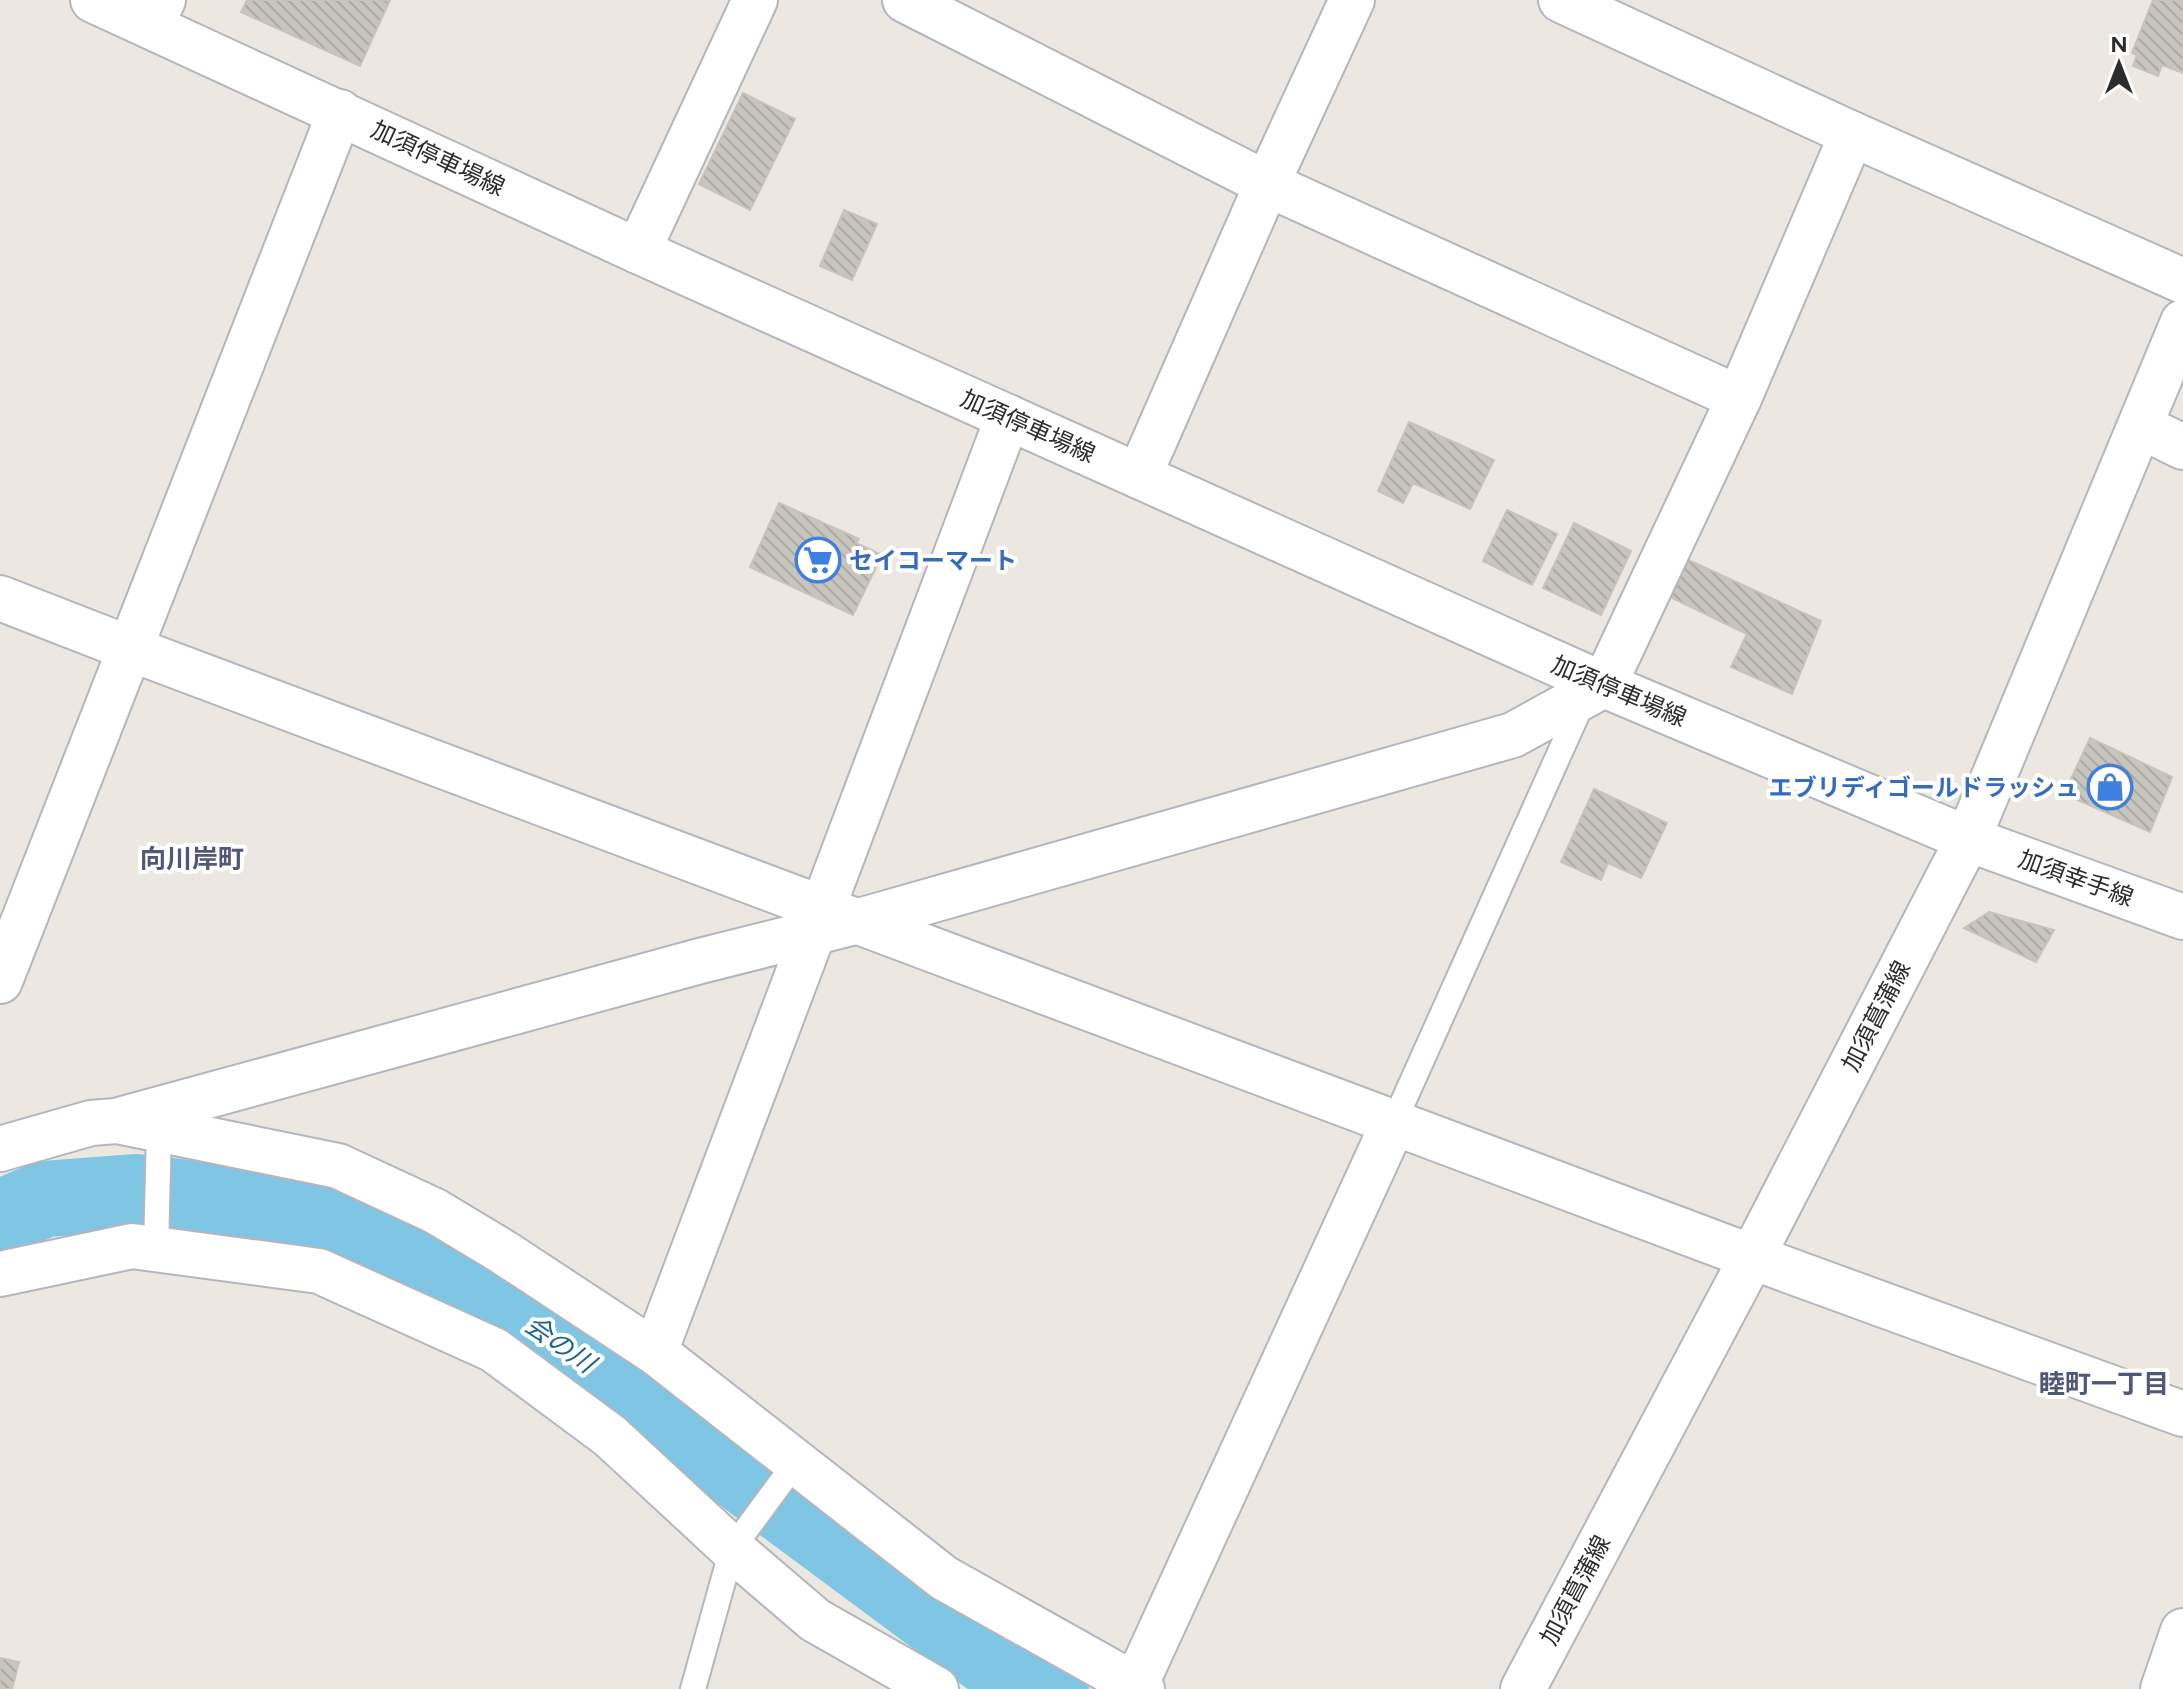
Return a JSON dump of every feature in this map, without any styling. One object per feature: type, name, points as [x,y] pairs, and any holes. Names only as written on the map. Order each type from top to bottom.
[{"type":"street","name":"加須停車場線","points":[[93,0],[157,13],[340,112],[638,251],[1139,476],[1595,690],[1968,839]]},
{"type":"street","points":[[638,251],[755,0]]},
{"type":"street","points":[[905,0],[1267,184],[1739,398]]},
{"type":"street","points":[[1139,476],[1267,184],[1352,0]]},
{"type":"street","points":[[1561,0],[2183,281]]},
{"type":"street","points":[[0,981],[340,112]]},
{"type":"street","points":[[0,1149],[91,1123],[116,1121],[1513,735],[1595,690],[1739,398],[1852,134]]},
{"type":"street","name":"加須菖蒲線","points":[[1523,1689],[1752,1257],[1968,839],[2183,322]]},
{"type":"street","points":[[655,1352],[832,921],[1008,417]]},
{"type":"street","points":[[2140,426],[2183,447]]},
{"type":"street","points":[[0,598],[832,921],[1394,1122],[2183,1414]]},
{"type":"street","name":"加須幸手線","points":[[1968,839],[2183,917]]},
{"type":"street","points":[[116,1121],[338,1166],[435,1211],[655,1352],[944,1578],[1139,1688],[1394,1122]]},
{"type":"street","points":[[0,1274],[132,1246],[319,1271],[494,1350],[610,1436],[732,1549],[815,1620],[936,1689]]},
{"type":"street","points":[[2163,1689],[2183,1631]]},
{"type":"lane","points":[[1394,1122],[1595,690]]},
{"type":"lane","points":[[156,1250],[159,1130]]},
{"type":"lane","points":[[693,1689],[732,1549],[796,1462]]},
{"type":"building","points":[[247,0],[390,0],[360,66],[241,12]]},
{"type":"building","points":[[2153,0],[2183,0],[2183,73],[2162,65],[2158,76],[2133,66],[2137,55],[2132,53]]},
{"type":"building","points":[[743,93],[795,119],[750,210],[699,184]]},
{"type":"building","points":[[844,210],[877,224],[852,280],[820,266]]},
{"type":"building","points":[[1409,422],[1494,460],[1470,509],[1413,483],[1403,503],[1378,491]]},
{"type":"building","points":[[779,503],[859,539],[856,543],[882,555],[853,615],[750,567]]},
{"type":"building","points":[[1507,510],[1557,534],[1532,585],[1483,561]]},
{"type":"building","points":[[1574,523],[1631,551],[1601,615],[1543,588]]},
{"type":"building","points":[[1684,558],[1821,621],[1792,694],[1731,667],[1747,634],[1666,595]]},
{"type":"building","points":[[2090,738],[2172,777],[2150,832],[2064,794]]},
{"type":"building","points":[[1594,789],[1667,823],[1641,878],[1608,863],[1601,880],[1561,862]]},
{"type":"building","points":[[1989,912],[2054,930],[2036,962],[1964,928]]},
{"type":"building","points":[[0,1658],[19,1662],[12,1689],[0,1689]]},
{"type":"waterway","name":"会の川","points":[[0,1218],[45,1199],[137,1192],[335,1215],[440,1261],[677,1426],[991,1659],[1051,1689]]},
{"type":"place","name":"セイコーマート","points":[[818,560]]},
{"type":"place","name":"エブリディゴールドラッシュ","points":[[2110,787]]},
{"type":"district","name":"向川岸町","points":[[192,859]]},
{"type":"district","name":"睦町一丁目","points":[[2104,1384]]}]
